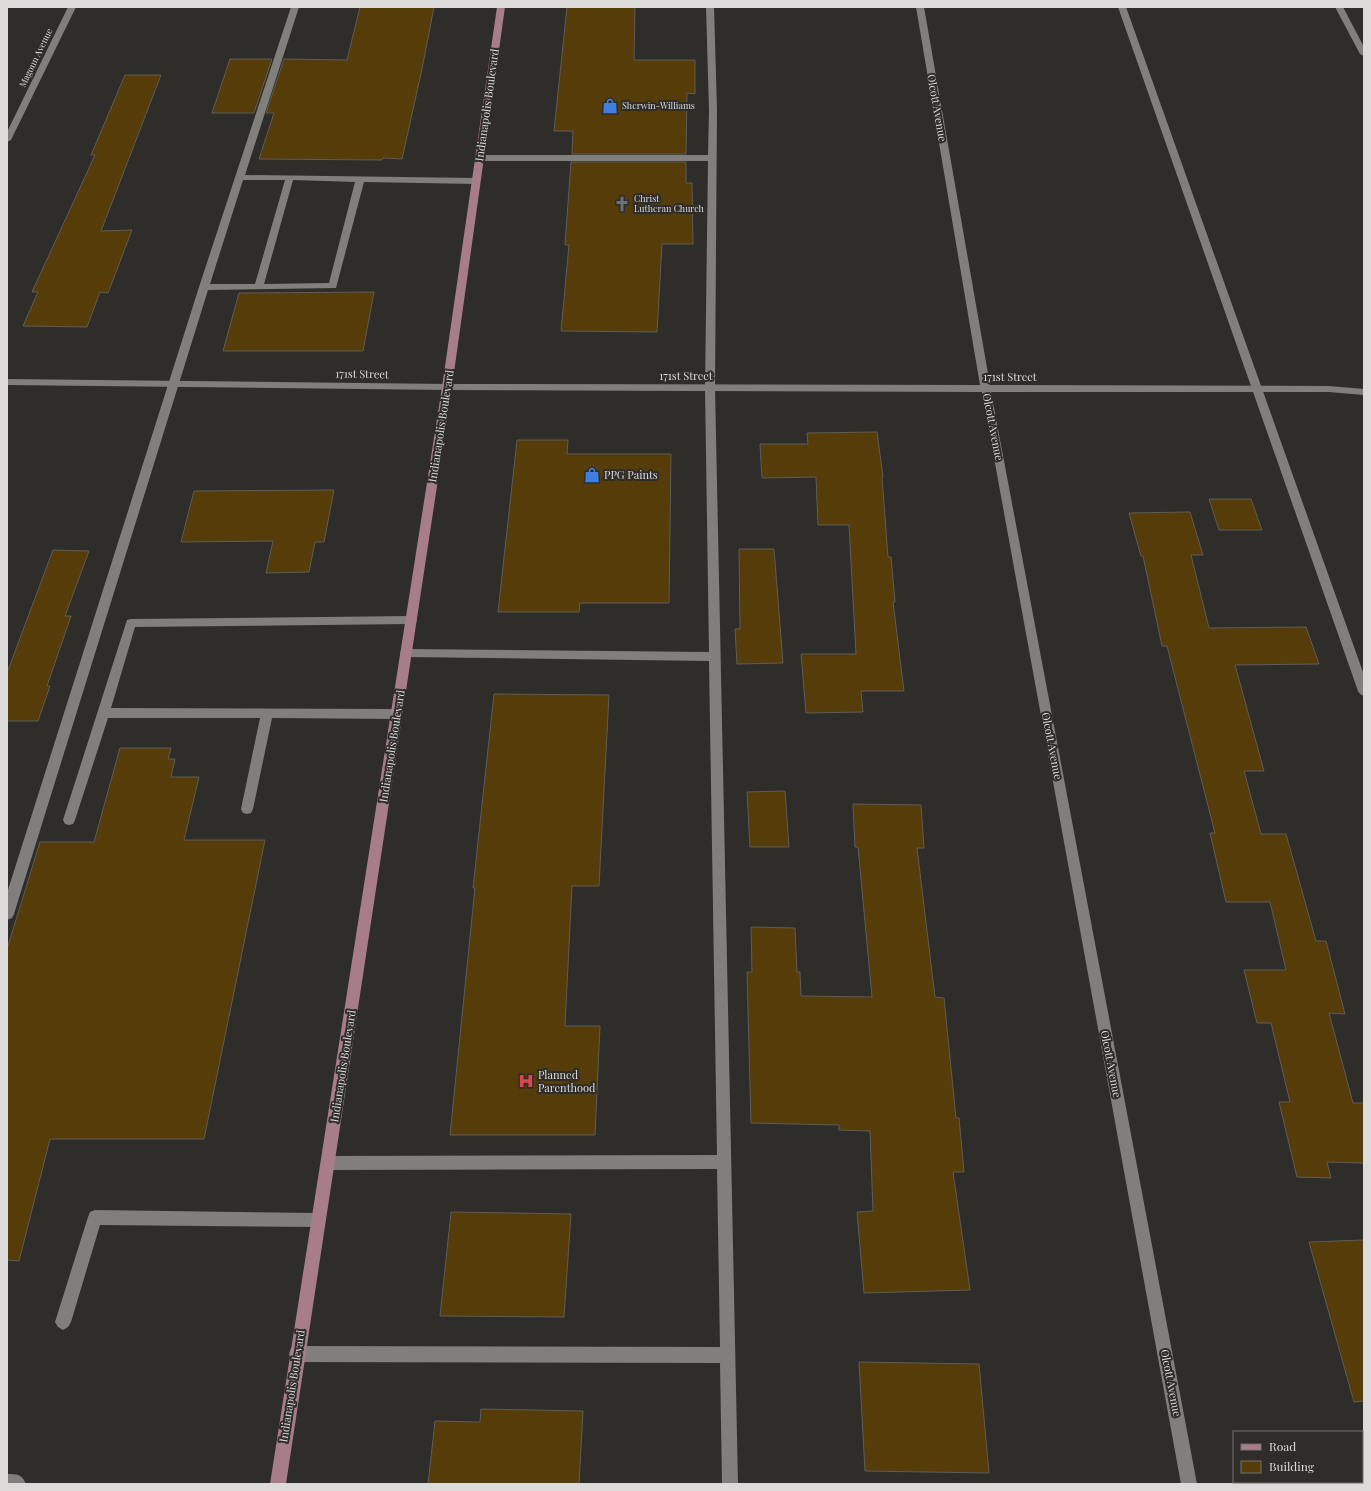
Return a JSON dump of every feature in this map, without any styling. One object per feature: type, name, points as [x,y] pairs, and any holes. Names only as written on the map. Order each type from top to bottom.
[{"type":"main road","name":"Indianapolis Boulevard","points":[[278,1484],[447,387],[501,7]]},
{"type":"street","name":"Magoun Avenue","points":[[7,140],[72,7]]},
{"type":"street","points":[[7,914],[175,384],[204,287],[295,7]]},
{"type":"street","points":[[710,7],[712,158],[710,388],[730,1484]]},
{"type":"street","name":"Olcott Avenue","points":[[920,7],[986,389],[1189,1484]]},
{"type":"street","points":[[1122,7],[1364,691]]},
{"type":"street","points":[[1339,7],[1364,54]]},
{"type":"street","points":[[479,158],[712,158]]},
{"type":"street","points":[[241,177],[476,181]]},
{"type":"street","points":[[260,286],[290,177]]},
{"type":"street","points":[[204,287],[333,286],[360,178]]},
{"type":"street","name":"171st Street","points":[[7,382],[447,387],[1329,389],[1364,392]]},
{"type":"street","points":[[69,820],[104,713],[131,623],[411,620]]},
{"type":"street","points":[[406,652],[715,657]]},
{"type":"street","points":[[104,713],[397,714]]},
{"type":"street","points":[[247,809],[267,714]]},
{"type":"street","points":[[328,1163],[724,1162]]},
{"type":"street","points":[[62,1322],[95,1217],[318,1220]]},
{"type":"street","points":[[297,1354],[728,1355]]},
{"type":"street","points":[[7,1482],[16,1482],[18,1484]]},
{"type":"building","points":[[360,7],[434,7],[402,159],[259,159],[274,113],[266,113],[284,59],[347,60]]},
{"type":"building","points":[[567,7],[635,7],[634,60],[695,60],[695,94],[687,93],[686,154],[572,154],[573,131],[554,131]]},
{"type":"building","points":[[230,59],[272,59],[254,113],[212,113]]},
{"type":"building","points":[[125,75],[161,75],[101,231],[132,230],[108,293],[100,292],[87,327],[23,326],[38,292],[32,292],[95,155],[91,155]]},
{"type":"building","points":[[571,162],[686,162],[686,183],[692,183],[693,244],[662,244],[657,332],[561,331],[569,245],[565,245]]},
{"type":"building","points":[[374,292],[363,351],[223,351],[239,293]]},
{"type":"building","points":[[877,432],[883,477],[888,557],[891,557],[895,602],[893,602],[904,691],[861,691],[863,712],[806,713],[801,654],[856,654],[849,525],[818,525],[816,477],[762,478],[760,444],[808,444],[807,433]]},
{"type":"building","points":[[517,440],[568,440],[567,454],[671,454],[669,603],[580,603],[579,612],[498,612]]},
{"type":"building","points":[[334,490],[324,542],[315,542],[309,572],[266,573],[273,541],[181,542],[194,491]]},
{"type":"building","points":[[1209,499],[1251,499],[1262,530],[1219,530]]},
{"type":"building","points":[[1190,512],[1203,555],[1191,555],[1209,628],[1306,627],[1319,664],[1235,665],[1264,771],[1244,771],[1261,834],[1286,834],[1316,941],[1326,941],[1345,1014],[1329,1013],[1353,1103],[1364,1103],[1364,1163],[1327,1162],[1331,1178],[1297,1177],[1279,1102],[1290,1102],[1271,1023],[1257,1023],[1244,970],[1286,970],[1270,902],[1226,902],[1210,833],[1215,833],[1167,646],[1162,646],[1143,556],[1141,556],[1129,513]]},
{"type":"building","points":[[739,549],[774,549],[783,663],[737,664],[735,629],[740,629]]},
{"type":"building","points":[[53,550],[89,551],[65,616],[71,616],[47,686],[50,686],[38,721],[7,721],[7,673]]},
{"type":"building","points":[[494,694],[609,695],[599,886],[572,886],[565,1026],[600,1026],[595,1135],[450,1135],[475,888],[473,888]]},
{"type":"building","points":[[120,748],[171,748],[168,759],[175,759],[171,777],[199,777],[184,840],[265,840],[204,1139],[50,1139],[19,1261],[7,1260],[7,949],[40,842],[94,842]]},
{"type":"building","points":[[785,791],[789,847],[750,847],[747,792]]},
{"type":"building","points":[[853,804],[921,805],[924,848],[917,848],[935,997],[944,998],[956,1118],[959,1118],[964,1172],[953,1172],[970,1290],[864,1293],[857,1212],[873,1211],[870,1131],[839,1130],[839,1125],[751,1123],[747,972],[752,972],[751,927],[795,928],[797,972],[800,972],[801,996],[872,997],[858,847],[855,847]]},
{"type":"building","points":[[451,1212],[571,1214],[564,1317],[440,1316]]},
{"type":"building","points":[[1364,1240],[1364,1401],[1354,1402],[1309,1242]]},
{"type":"building","points":[[859,1362],[979,1364],[989,1473],[865,1471]]},
{"type":"building","points":[[481,1409],[583,1411],[579,1484],[428,1484],[435,1421],[480,1422]]},
{"type":"place","name":"Sherwin-Williams","points":[[610,106]]},
{"type":"place","name":"Christ Lutheran Church","points":[[622,204]]},
{"type":"place","name":"PPG Paints","points":[[592,475]]},
{"type":"place","name":"Planned Parenthood","points":[[526,1081]]}]
